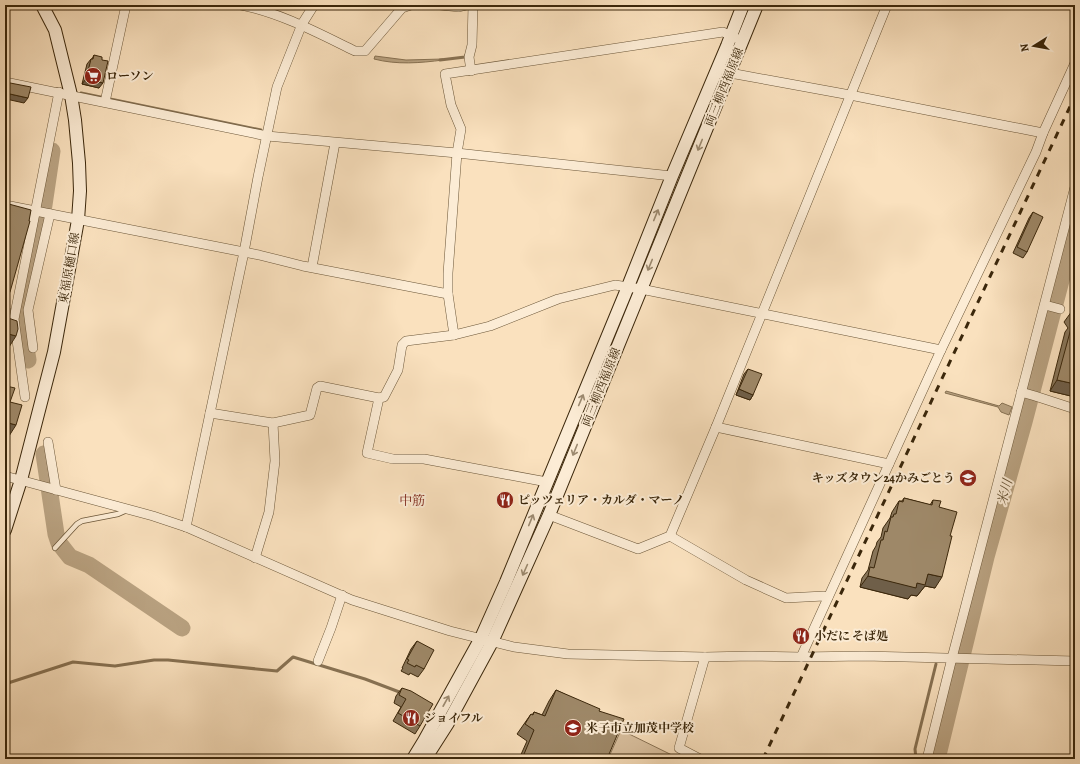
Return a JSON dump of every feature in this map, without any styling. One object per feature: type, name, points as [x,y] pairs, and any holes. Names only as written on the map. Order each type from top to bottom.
[{"type":"main road","name":"東福原樋口線","points":[[5,530],[21,480],[54,352],[78,220],[80,191],[75,120],[65,94],[55,30],[42,5]]},
{"type":"main road","name":"両三柳西福原線","points":[[425,759],[448,723],[486,640],[549,515],[730,73],[743,5]]},
{"type":"main road","name":"両三柳西福原線","points":[[413,759],[486,640],[506,582],[628,287],[672,176],[718,68],[757,5]]},
{"type":"street","points":[[105,102],[126,5]]},
{"type":"street","points":[[241,5],[253,7],[302,24],[355,51],[365,51],[402,8],[411,5]]},
{"type":"street","points":[[186,527],[277,87],[302,24],[314,5]]},
{"type":"street","points":[[440,5],[459,7],[466,5]]},
{"type":"street","points":[[471,71],[469,57],[472,45],[473,5]]},
{"type":"street","points":[[549,515],[638,549],[670,536],[888,5]]},
{"type":"street","points":[[454,335],[448,294],[448,273],[461,129],[451,105],[445,74],[723,32],[737,39]]},
{"type":"street","points":[[802,657],[941,350],[1036,152],[1043,133],[1075,63]]},
{"type":"street","points":[[718,68],[730,73],[1043,133]]},
{"type":"street","points":[[5,82],[267,136],[458,153],[672,176]]},
{"type":"street","points":[[25,397],[14,319],[36,212],[65,94]]},
{"type":"street","points":[[312,268],[335,143]]},
{"type":"street","points":[[927,759],[1047,306],[1075,187]]},
{"type":"street","points":[[5,205],[244,252],[312,268],[448,294]]},
{"type":"street","points":[[33,348],[28,310],[49,214]]},
{"type":"street","points":[[210,413],[273,424],[310,415],[317,388],[320,386],[378,398],[384,397],[398,370],[402,346],[406,341],[454,335],[490,326],[558,298],[615,285],[641,288],[941,350]]},
{"type":"street","points":[[1047,306],[1060,308]]},
{"type":"street","points":[[1023,393],[1075,409]]},
{"type":"street","points":[[378,398],[367,453],[393,459],[424,459],[547,482]]},
{"type":"street","points":[[255,558],[269,512],[273,483],[275,461],[273,424]]},
{"type":"street","points":[[716,427],[889,464]]},
{"type":"street","points":[[48,442],[55,490]]},
{"type":"street","points":[[5,476],[153,516],[186,527],[342,595],[450,631],[514,647],[568,654],[705,657],[864,656],[1075,660]]},
{"type":"street","points":[[670,536],[746,580],[786,598],[828,597]]},
{"type":"street","points":[[318,661],[342,595]]},
{"type":"street","points":[[700,759],[679,748],[705,657]]},
{"type":"lane","points":[[55,548],[65,539],[77,524],[82,521],[118,514],[127,510]]},
{"type":"shaded area","points":[[375,56],[406,60],[443,60],[400,63],[374,59]]},
{"type":"shaded area","points":[[946,391],[999,406],[1002,403],[1012,407],[1009,415],[1001,412],[998,407],[945,393]]},
{"type":"shaded area","points":[[621,730],[680,759],[608,759]]},
{"type":"building","name":"ローソン","points":[[94,55],[102,57],[102,60],[108,61],[103,83],[86,79],[91,59],[93,59]]},
{"type":"building","points":[[5,82],[31,87],[28,98],[10,94],[8,102],[5,101]]},
{"type":"building","points":[[5,203],[31,210],[30,221],[10,292],[5,291]]},
{"type":"building","points":[[1033,212],[1043,217],[1027,252],[1017,247]]},
{"type":"building","points":[[5,317],[17,321],[18,329],[16,336],[5,333]]},
{"type":"building","points":[[1075,319],[1075,384],[1057,380],[1073,321]]},
{"type":"building","points":[[748,369],[762,374],[753,395],[739,389]]},
{"type":"building","points":[[5,372],[7,373],[6,377],[8,378],[6,386],[15,388],[10,402],[22,405],[16,425],[5,422]]},
{"type":"building","points":[[904,498],[932,505],[933,500],[941,501],[939,507],[957,512],[950,536],[952,536],[942,577],[928,574],[925,585],[917,583],[916,588],[868,576],[870,567],[874,568],[881,540],[883,540],[885,531],[887,532],[891,517],[896,514],[899,501],[903,502]]},
{"type":"building","points":[[417,641],[434,650],[424,669],[407,663],[409,660],[407,659]]},
{"type":"building","points":[[402,688],[411,691],[433,704],[420,726],[398,713],[406,699],[399,695]]},
{"type":"building","name":"米子市立加茂中学校","points":[[556,690],[600,709],[599,711],[624,719],[607,759],[522,759],[534,730],[525,724],[534,712],[545,716]]},
{"type":"waterway","points":[[440,60],[465,57],[466,55]]},
{"type":"waterway","points":[[81,93],[261,130]]},
{"type":"waterway","points":[[28,360],[21,318],[41,225],[52,151]]},
{"type":"waterway","name":"米川","points":[[937,759],[986,557],[1024,422],[1075,227]]},
{"type":"waterway","points":[[5,316],[21,318]]},
{"type":"waterway","points":[[44,454],[56,534],[59,543],[70,557],[89,565],[182,628]]},
{"type":"waterway","points":[[5,684],[73,662],[115,666],[154,660],[168,660],[277,671],[293,657],[365,679],[402,693]]},
{"type":"waterway","points":[[916,759],[915,749],[936,664]]},
{"type":"railway","points":[[763,759],[1075,96]]},
{"type":"place","name":"ローソン","points":[[93,76]]},
{"type":"place","name":"キッズタウン24かみごとう","points":[[968,478]]},
{"type":"place","name":"ピッツェリア・カルダ・マーノ","points":[[505,500]]},
{"type":"place","name":"小だに そば処","points":[[801,636]]},
{"type":"place","name":"ジョイフル","points":[[411,718]]},
{"type":"place","name":"米子市立加茂中学校","points":[[573,728]]},
{"type":"district","name":"中筋","points":[[412,500]]}]
